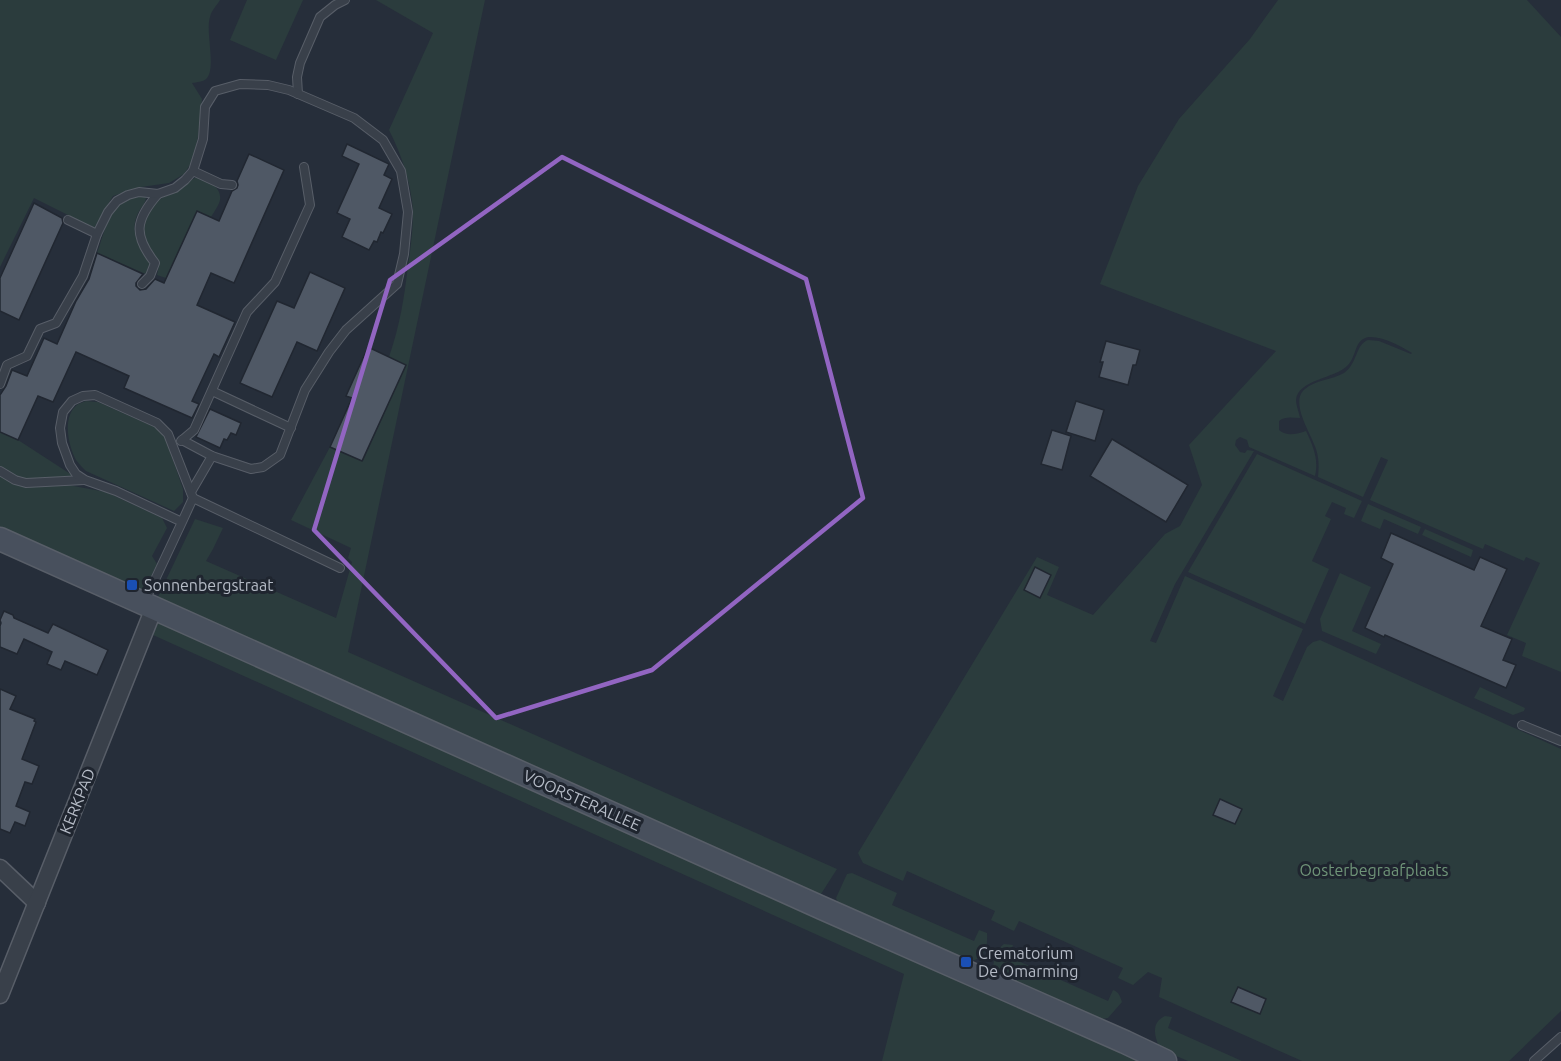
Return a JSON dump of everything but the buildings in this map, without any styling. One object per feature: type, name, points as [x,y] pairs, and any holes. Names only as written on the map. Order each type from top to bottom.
[{"type":"main road","name":"VOORSTERALLEE","points":[[0,538],[1165,1061]]},
{"type":"street","name":"KERKPAD","points":[[0,995],[149,606]]},
{"type":"street","points":[[0,868],[37,903]]},
{"type":"lane","points":[[298,94],[297,77],[300,63],[320,17],[345,0]]},
{"type":"lane","points":[[0,384],[7,365],[27,356],[40,329],[56,323],[83,276],[97,234],[108,212],[117,201],[139,192],[158,194],[175,188],[193,171],[203,139],[205,107],[215,92],[240,84],[268,85],[289,90],[354,118],[383,140],[401,171],[408,212],[404,254],[397,284],[346,330],[329,352],[305,390],[280,454],[263,466],[251,469],[212,456],[182,440]]},
{"type":"lane","points":[[173,447],[194,430],[247,312],[275,282],[310,205],[304,167]]},
{"type":"lane","points":[[193,171],[221,184],[232,184]]},
{"type":"lane","points":[[142,284],[150,276],[155,264],[145,251],[140,238],[140,220],[146,207],[158,194]]},
{"type":"lane","points":[[68,220],[97,234]]},
{"type":"lane","points":[[212,391],[291,428]]},
{"type":"lane","points":[[182,522],[76,474],[62,443],[60,428],[63,412],[72,401],[83,396],[95,395],[158,423],[168,434],[192,495],[340,568]]},
{"type":"lane","points":[[149,606],[192,495],[212,456]]},
{"type":"lane","points":[[0,471],[15,480],[26,483],[85,480]]},
{"type":"lane","points":[[1522,725],[1561,741]]},
{"type":"lane","points":[[1534,1061],[1561,1037]]},
{"type":"highlighted area","points":[[562,157],[806,279],[863,498],[652,670],[496,718],[314,530],[390,280]]},
{"type":"green space","points":[[0,0],[220,0],[212,13],[209,24],[211,67],[209,74],[205,80],[192,83],[202,99],[193,160],[184,174],[169,183],[141,187],[113,196],[94,228],[34,198],[0,267]]},
{"type":"green space","points":[[247,0],[303,0],[276,60],[230,40]]},
{"type":"green space","points":[[376,0],[485,0],[348,652],[837,869],[821,894],[813,894],[157,599],[195,519],[223,528],[206,561],[336,618],[352,562],[348,558],[351,548],[291,520],[330,447],[363,461],[406,365],[389,357],[403,301],[411,245],[413,210],[405,168],[389,130],[433,33]]},
{"type":"green space","name":"Oosterbegraafplaats","points":[[1278,0],[1527,0],[1561,37],[1561,672],[1522,656],[1526,643],[1507,635],[1540,563],[1526,557],[1524,561],[1485,544],[1483,549],[1370,500],[1388,460],[1381,457],[1363,497],[1318,477],[1318,456],[1300,409],[1301,395],[1305,389],[1314,384],[1349,369],[1361,346],[1368,340],[1379,341],[1412,353],[1391,342],[1374,337],[1364,338],[1358,344],[1351,361],[1342,370],[1310,383],[1298,393],[1296,404],[1300,418],[1286,418],[1279,421],[1279,430],[1285,434],[1306,431],[1316,458],[1315,476],[1249,447],[1247,440],[1240,437],[1236,440],[1235,445],[1240,452],[1254,451],[1175,584],[1150,641],[1156,643],[1185,576],[1303,629],[1273,696],[1283,701],[1307,647],[1320,640],[1561,749],[1561,1011],[1509,1061],[1302,1061],[1159,997],[1162,978],[1148,972],[1133,985],[1118,978],[1123,968],[1019,921],[1014,931],[991,920],[995,911],[907,871],[903,881],[863,863],[858,853],[1037,557],[1059,567],[1047,595],[1093,615],[1165,534],[1180,526],[1202,485],[1189,445],[1276,351],[1100,284],[1138,186],[1179,119],[1250,39]]},
{"type":"green space","points":[[198,177],[217,188],[220,195],[219,204],[211,217],[197,211],[166,278],[157,275],[157,261],[145,242],[143,227],[145,216],[156,202]]},
{"type":"green space","points":[[146,196],[135,221],[135,235],[151,266],[148,275],[97,253],[115,209],[127,199]]},
{"type":"green space","points":[[86,401],[98,402],[159,429],[166,440],[183,489],[183,502],[174,511],[86,471],[77,461],[73,454],[68,431],[69,417],[72,410]]},
{"type":"green space","points":[[0,432],[18,440],[72,475],[68,485],[106,492],[162,518],[167,528],[152,556],[157,564],[143,594],[0,529]]},
{"type":"green space","points":[[1257,454],[1362,501],[1354,518],[1344,514],[1346,508],[1332,502],[1325,516],[1331,519],[1312,561],[1329,569],[1305,624],[1188,572]]},
{"type":"green space","points":[[1368,504],[1421,527],[1418,534],[1384,519],[1380,529],[1361,521]]},
{"type":"green space","points":[[1425,529],[1473,550],[1471,557],[1422,535]]},
{"type":"green space","points":[[1340,573],[1371,587],[1352,631],[1381,644],[1376,654],[1322,631],[1320,619]]},
{"type":"green space","points":[[159,621],[1155,1061],[882,1061],[904,974],[153,635]]},
{"type":"green space","points":[[1480,687],[1525,708],[1524,711],[1513,715],[1474,698]]},
{"type":"green space","points":[[852,873],[897,893],[892,905],[974,941],[979,930],[987,933],[984,953],[977,959],[966,962],[839,905],[836,898],[847,874]]},
{"type":"green space","points":[[1004,944],[1013,945],[1009,957],[1108,1001],[1113,990],[1118,993],[1122,1002],[1108,1018],[1101,1019],[1000,976],[993,967],[996,954]]},
{"type":"green space","points":[[1165,1016],[1172,1017],[1168,1028],[1242,1061],[1188,1061],[1160,1049],[1155,1031],[1157,1022]]},
{"type":"place","name":"Sonnenbergstraat","points":[[132,585]]},
{"type":"place","name":"Crematorium De Omarming","points":[[966,962]]}]
